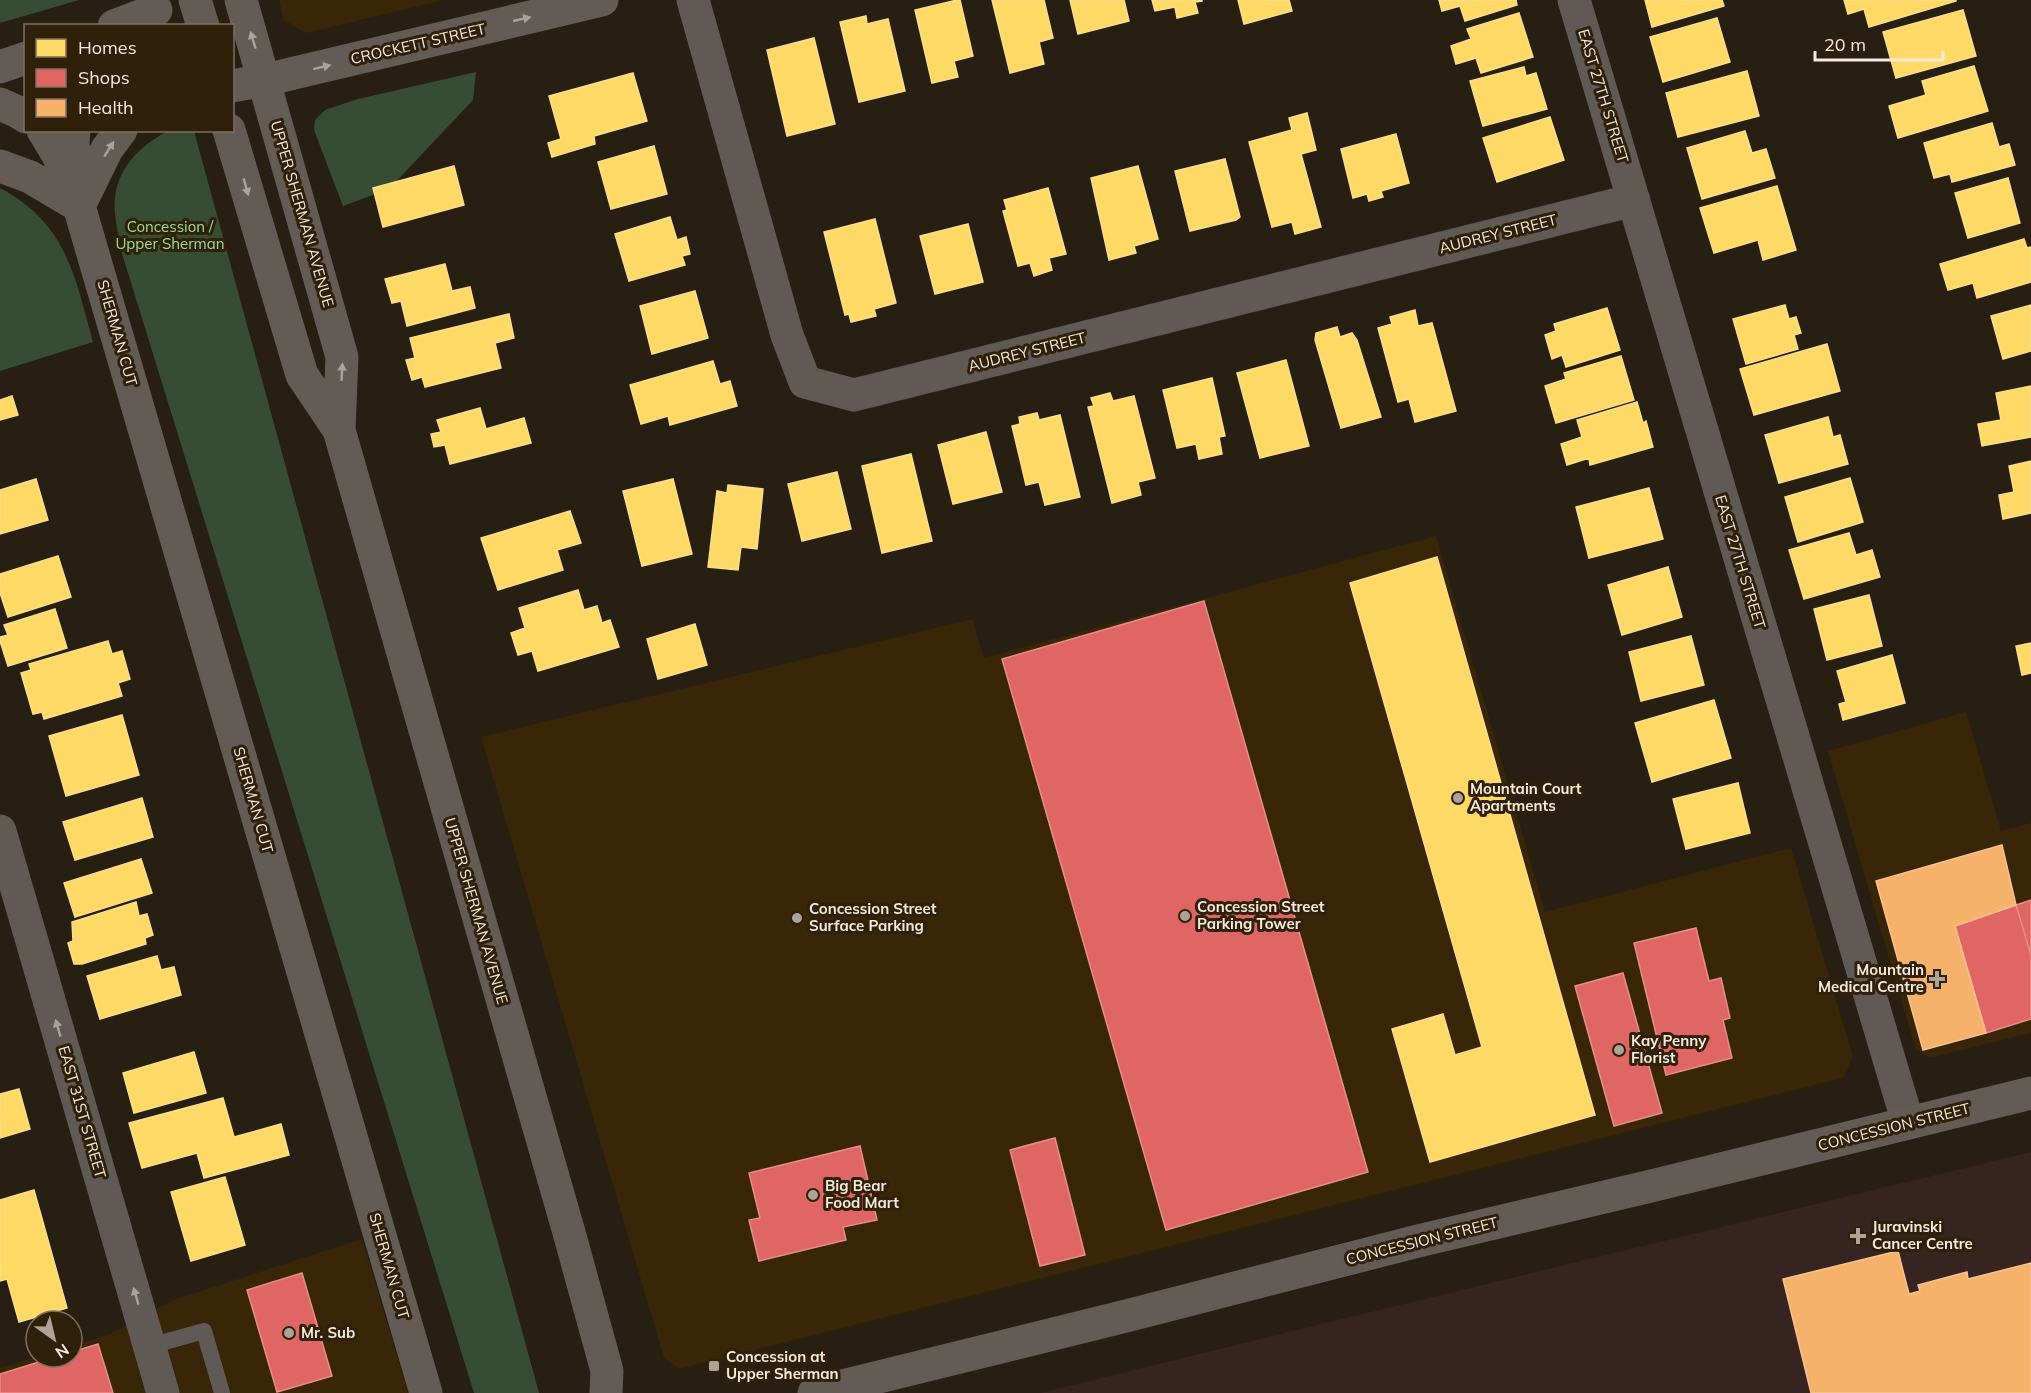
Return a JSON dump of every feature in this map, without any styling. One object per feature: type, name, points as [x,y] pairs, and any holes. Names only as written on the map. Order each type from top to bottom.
[{"type":"main road","points":[[195,0],[201,24]]},
{"type":"main road","name":"UPPER SHERMAN AVENUE","points":[[241,0],[342,357],[339,430]]},
{"type":"main road","name":"CROCKETT STREET","points":[[234,86],[602,0]]},
{"type":"main road","points":[[120,24],[153,12]]},
{"type":"main road","points":[[0,67],[24,59]]},
{"type":"main road","points":[[0,104],[24,116]]},
{"type":"main road","points":[[44,132],[58,155],[80,206]]},
{"type":"main road","points":[[74,132],[80,206]]},
{"type":"main road","points":[[80,206],[108,149],[120,132]]},
{"type":"main road","name":"UPPER SHERMAN AVENUE","points":[[230,132],[302,375],[339,430],[570,1236],[607,1371],[606,1393]]},
{"type":"main road","points":[[0,166],[30,177],[80,206]]},
{"type":"main road","name":"SHERMAN CUT","points":[[80,206],[426,1393]]},
{"type":"main road","name":"CONCESSION STREET","points":[[814,1393],[1130,1316],[1406,1244],[1647,1188],[2031,1093]]},
{"type":"street","name":"AUDREY STREET","points":[[693,0],[787,335],[805,382],[854,395],[1634,200]]},
{"type":"street","name":"EAST 27TH STREET","points":[[1574,0],[1908,1123]]},
{"type":"street","name":"EAST 31ST STREET","points":[[0,831],[163,1393]]},
{"type":"lane","points":[[150,1346],[204,1331],[222,1393]]},
{"type":"shaded area","points":[[279,0],[444,0],[306,33],[284,20]]},
{"type":"shaded area","points":[[1436,536],[1545,912],[1791,848],[1853,1057],[1843,1078],[679,1369],[664,1358],[481,737],[972,619],[984,658]]},
{"type":"shaded area","points":[[1966,712],[2001,831],[2031,823],[2031,1033],[1930,1058],[1916,1050],[1828,751]]},
{"type":"shaded area","name":"Juravinski Cancer Centre","points":[[2031,1152],[2031,1393],[1040,1393],[1338,1320]]},
{"type":"shaded area","points":[[362,1239],[408,1393],[0,1393],[0,1368],[24,1361],[24,1369],[84,1369],[84,1342],[110,1334],[173,1300]]},
{"type":"green space","points":[[0,0],[79,0],[0,23]]},
{"type":"green space","points":[[476,72],[473,100],[389,189],[343,206],[314,130],[315,120],[325,110],[358,99]]},
{"type":"green space","name":"Concession / Upper Sherman","points":[[166,132],[194,132],[539,1393],[474,1393],[120,247],[115,214],[117,187],[128,164],[136,154]]},
{"type":"green space","points":[[0,188],[22,202],[54,235],[73,273],[93,342],[0,371]]},
{"type":"building: Homes","points":[[960,0],[973,56],[954,61],[958,77],[932,83],[915,10]]},
{"type":"building: Homes","points":[[992,0],[1044,0],[1053,38],[1039,42],[1044,64],[1010,73]]},
{"type":"building: Homes","points":[[1070,0],[1124,0],[1129,21],[1078,34]]},
{"type":"building: Homes","points":[[1152,0],[1202,1],[1195,2],[1198,13],[1177,18],[1175,7],[1155,11]]},
{"type":"building: Homes","points":[[1238,0],[1289,0],[1292,11],[1244,24]]},
{"type":"building: Homes","points":[[1439,0],[1516,0],[1517,5],[1465,21],[1460,6],[1442,11]]},
{"type":"building: Homes","points":[[1645,0],[1722,0],[1724,6],[1652,27]]},
{"type":"building: Homes","points":[[1844,0],[1956,1],[1869,27],[1864,9],[1848,14]]},
{"type":"building: Homes","points":[[1963,10],[1976,56],[1896,78],[1883,32]]},
{"type":"building: Homes","points":[[1519,13],[1533,57],[1481,73],[1476,58],[1456,64],[1451,46],[1471,39],[1467,29]]},
{"type":"building: Homes","points":[[866,16],[867,24],[888,19],[905,91],[859,102],[840,22]]},
{"type":"building: Homes","points":[[1717,18],[1730,62],[1663,82],[1650,37]]},
{"type":"building: Homes","points":[[814,38],[835,124],[787,136],[767,50]]},
{"type":"building: Homes","points":[[1974,66],[1988,111],[1898,138],[1889,106],[1926,95],[1922,81]]},
{"type":"building: Homes","points":[[1524,67],[1526,76],[1536,73],[1547,109],[1483,126],[1470,81]]},
{"type":"building: Homes","points":[[1747,71],[1759,116],[1678,137],[1666,93]]},
{"type":"building: Homes","points":[[633,73],[647,121],[594,136],[595,144],[552,157],[548,143],[561,139],[549,96]]},
{"type":"building: Homes","points":[[1307,113],[1316,150],[1301,154],[1321,227],[1295,234],[1292,222],[1272,227],[1249,142],[1292,130],[1289,118]]},
{"type":"building: Homes","points":[[1550,117],[1564,160],[1497,182],[1483,138]]},
{"type":"building: Homes","points":[[1992,123],[1999,147],[2009,144],[2015,165],[1952,182],[1950,174],[1934,178],[1924,143]]},
{"type":"building: Homes","points":[[1745,131],[1752,153],[1766,149],[1775,178],[1702,199],[1687,148]]},
{"type":"building: Homes","points":[[1396,134],[1409,183],[1381,191],[1383,197],[1369,201],[1367,194],[1353,198],[1341,149]]},
{"type":"building: Homes","points":[[654,146],[667,194],[611,209],[598,162]]},
{"type":"building: Homes","points":[[1225,159],[1240,217],[1236,220],[1190,231],[1175,171]]},
{"type":"building: Homes","points":[[454,166],[464,205],[383,227],[373,188]]},
{"type":"building: Homes","points":[[1138,166],[1158,239],[1134,246],[1136,253],[1109,260],[1091,178]]},
{"type":"building: Homes","points":[[2008,178],[2020,223],[1968,238],[1955,193]]},
{"type":"building: Homes","points":[[1777,186],[1796,250],[1763,260],[1758,240],[1714,253],[1700,208]]},
{"type":"building: Homes","points":[[1048,188],[1066,254],[1049,258],[1052,270],[1034,276],[1030,263],[1018,266],[1003,211],[1007,210],[1004,200]]},
{"type":"building: Homes","points":[[670,217],[677,240],[686,237],[690,254],[682,256],[685,265],[629,281],[615,234]]},
{"type":"building: Homes","points":[[875,219],[896,303],[874,309],[876,316],[851,322],[849,314],[845,315],[824,232]]},
{"type":"building: Homes","points":[[968,224],[983,282],[935,294],[920,236]]},
{"type":"building: Homes","points":[[2024,239],[2027,248],[2031,247],[2031,282],[1977,298],[1973,283],[1948,290],[1940,264]]},
{"type":"building: Homes","points":[[445,264],[452,291],[470,287],[475,308],[407,326],[401,301],[392,303],[385,279]]},
{"type":"building: Homes","points":[[695,291],[708,338],[652,354],[640,306]]},
{"type":"building: Homes","points":[[1785,305],[1789,319],[1796,317],[1801,333],[1794,335],[1798,349],[1746,364],[1733,319]]},
{"type":"building: Homes","points":[[2031,305],[2031,351],[2003,359],[1991,316]]},
{"type":"building: Homes","points":[[1607,308],[1620,350],[1566,367],[1562,355],[1552,359],[1545,335],[1556,331],[1554,324]]},
{"type":"building: Homes","points":[[1415,310],[1418,326],[1432,323],[1456,411],[1415,422],[1409,399],[1398,402],[1378,328],[1392,324],[1390,317]]},
{"type":"building: Homes","points":[[509,314],[514,338],[495,343],[501,368],[425,387],[422,377],[412,380],[406,360],[415,358],[410,338]]},
{"type":"building: Homes","points":[[1337,327],[1340,337],[1352,333],[1357,340],[1381,417],[1341,428],[1315,340],[1316,333]]},
{"type":"building: Homes","points":[[1827,344],[1840,391],[1754,415],[1740,369]]},
{"type":"building: Homes","points":[[1621,356],[1634,400],[1556,423],[1545,386],[1566,379],[1564,373]]},
{"type":"building: Homes","points":[[1286,360],[1309,446],[1260,458],[1237,373]]},
{"type":"building: Homes","points":[[713,361],[720,384],[730,381],[737,406],[670,425],[668,416],[641,424],[630,385]]},
{"type":"building: Homes","points":[[1212,378],[1225,436],[1219,437],[1222,454],[1199,459],[1196,444],[1177,448],[1163,390]]},
{"type":"building: Homes","points":[[2031,386],[2031,437],[1982,446],[1978,424],[2001,420],[1996,393]]},
{"type":"building: Homes","points":[[1110,393],[1113,401],[1134,396],[1155,478],[1138,482],[1141,495],[1112,503],[1088,407],[1094,406],[1091,398]]},
{"type":"building: Homes","points":[[12,396],[18,415],[0,420],[0,400]]},
{"type":"building: Homes","points":[[1637,402],[1643,423],[1646,421],[1653,447],[1590,465],[1589,458],[1567,465],[1561,444],[1582,437],[1577,420]]},
{"type":"building: Homes","points":[[480,408],[486,429],[524,418],[531,443],[450,464],[445,445],[434,447],[431,434],[441,432],[437,420]]},
{"type":"building: Homes","points":[[1037,413],[1039,420],[1060,415],[1080,497],[1045,505],[1039,482],[1026,485],[1012,426],[1020,424],[1019,417]]},
{"type":"building: Homes","points":[[1828,417],[1833,437],[1840,435],[1848,464],[1779,483],[1765,435]]},
{"type":"building: Homes","points":[[986,432],[1002,492],[953,504],[938,445]]},
{"type":"building: Homes","points":[[911,454],[932,541],[882,553],[862,466]]},
{"type":"building: Homes","points":[[2031,461],[2031,513],[2003,519],[1999,495],[2014,492],[2009,466]]},
{"type":"building: Homes","points":[[837,472],[851,529],[802,541],[788,484]]},
{"type":"building: Homes","points":[[1850,478],[1863,522],[1798,542],[1785,497]]},
{"type":"building: Homes","points":[[36,479],[48,520],[0,534],[0,490]]},
{"type":"building: Homes","points":[[673,479],[692,554],[642,566],[623,491]]},
{"type":"building: Homes","points":[[728,485],[763,489],[757,549],[741,547],[738,570],[708,567],[717,491],[727,493]]},
{"type":"building: Homes","points":[[1649,488],[1663,539],[1589,558],[1576,507]]},
{"type":"building: Homes","points":[[570,511],[581,543],[557,550],[563,570],[498,590],[481,538]]},
{"type":"building: Homes","points":[[1849,533],[1856,555],[1872,550],[1880,577],[1804,599],[1789,550]]},
{"type":"building: Homes","points":[[58,556],[71,597],[8,617],[0,593],[0,574]]},
{"type":"building: Homes","name":"Mountain Court Apartments","points":[[1437,557],[1595,1115],[1430,1162],[1392,1029],[1443,1014],[1455,1055],[1482,1047],[1350,583]]},
{"type":"building: Homes","points":[[1668,567],[1682,617],[1622,635],[1608,585]]},
{"type":"building: Homes","points":[[578,590],[584,610],[597,606],[602,623],[610,620],[619,647],[538,671],[532,651],[518,655],[511,633],[525,628],[519,608]]},
{"type":"building: Homes","points":[[1869,595],[1882,646],[1827,660],[1814,609]]},
{"type":"building: Homes","points":[[55,609],[67,648],[8,666],[0,641],[0,637],[8,635],[4,625]]},
{"type":"building: Homes","points":[[695,624],[707,665],[658,679],[647,639]]},
{"type":"building: Homes","points":[[1691,636],[1704,685],[1641,701],[1629,652]]},
{"type":"building: Homes","points":[[108,641],[112,654],[122,651],[130,679],[118,683],[122,696],[44,719],[42,712],[33,714],[21,673],[31,670],[29,664]]},
{"type":"building: Homes","points":[[2031,643],[2031,673],[2022,675],[2016,646]]},
{"type":"building: Homes","points":[[1892,655],[1905,703],[1843,720],[1839,704],[1846,702],[1837,671]]},
{"type":"building: Homes","points":[[1714,700],[1731,758],[1652,782],[1635,723]]},
{"type":"building: Homes","points":[[122,715],[139,775],[66,796],[49,736]]},
{"type":"building: Homes","points":[[1738,783],[1750,833],[1686,849],[1673,799]]},
{"type":"building: Homes","points":[[142,798],[153,837],[75,860],[63,822]]},
{"type":"building: Homes","points":[[141,859],[152,893],[75,917],[64,883]]},
{"type":"building: Homes","points":[[136,902],[139,916],[147,914],[153,935],[145,938],[146,944],[82,964],[74,964],[68,943],[73,941],[72,922]]},
{"type":"building: Homes","points":[[157,956],[161,970],[174,967],[181,995],[100,1019],[87,976]]},
{"type":"building: Homes","points":[[194,1052],[206,1093],[134,1113],[123,1073]]},
{"type":"building: Homes","points":[[19,1089],[30,1129],[0,1138],[0,1094]]},
{"type":"building: Homes","points":[[223,1098],[234,1137],[281,1124],[289,1155],[204,1178],[197,1153],[142,1168],[129,1123]]},
{"type":"building: Homes","points":[[225,1177],[245,1245],[191,1261],[171,1192]]},
{"type":"building: Homes","points":[[34,1190],[67,1308],[24,1309],[24,1321],[19,1322],[7,1279],[0,1281],[0,1200]]},
{"type":"building: Shops","name":"Concession Street Parking Tower","points":[[1204,601],[1368,1172],[1166,1230],[1002,659]]},
{"type":"building: Shops","points":[[2031,900],[2031,955],[2016,905]]},
{"type":"building: Shops","points":[[2016,905],[2031,955],[2031,1019],[1986,1033],[1955,926]]},
{"type":"building: Shops","points":[[1696,928],[1709,981],[1721,978],[1730,1018],[1723,1020],[1732,1058],[1666,1075],[1634,943]]},
{"type":"building: Shops","name":"Kay Penny Florist","points":[[1623,973],[1662,1113],[1614,1126],[1575,986]]},
{"type":"building: Shops","points":[[1055,1138],[1085,1255],[1040,1266],[1010,1150]]},
{"type":"building: Shops","name":"Big Bear Food Mart","points":[[860,1146],[877,1220],[843,1227],[846,1240],[759,1261],[749,1220],[760,1218],[749,1173]]},
{"type":"building: Shops","name":"Mr. Sub","points":[[302,1273],[332,1376],[277,1392],[247,1290]]},
{"type":"building: Shops","points":[[98,1344],[113,1393],[0,1393],[0,1374],[24,1367],[24,1369],[84,1369],[84,1348]]},
{"type":"building: Health","name":"Mountain Medical Centre","points":[[2002,845],[2016,905],[1955,926],[1986,1033],[1923,1050],[1876,881]]},
{"type":"building: Health","points":[[1898,1251],[1909,1294],[1920,1291],[1918,1285],[1967,1272],[1968,1279],[2031,1263],[2031,1393],[1811,1393],[1783,1279]]},
{"type":"place","name":"Mountain Court Apartments","points":[[1458,798]]},
{"type":"place","name":"Concession Street Parking Tower","points":[[1185,916]]},
{"type":"place","name":"Concession Street Surface Parking","points":[[797,918]]},
{"type":"place","name":"Mountain Medical Centre","points":[[1937,979]]},
{"type":"place","name":"Kay Penny Florist","points":[[1619,1050]]},
{"type":"place","name":"Big Bear Food Mart","points":[[813,1195]]},
{"type":"place","name":"Juravinski Cancer Centre","points":[[1858,1236]]},
{"type":"place","name":"Mr. Sub","points":[[289,1333]]},
{"type":"place","name":"Concession at Upper Sherman","points":[[714,1366]]}]
